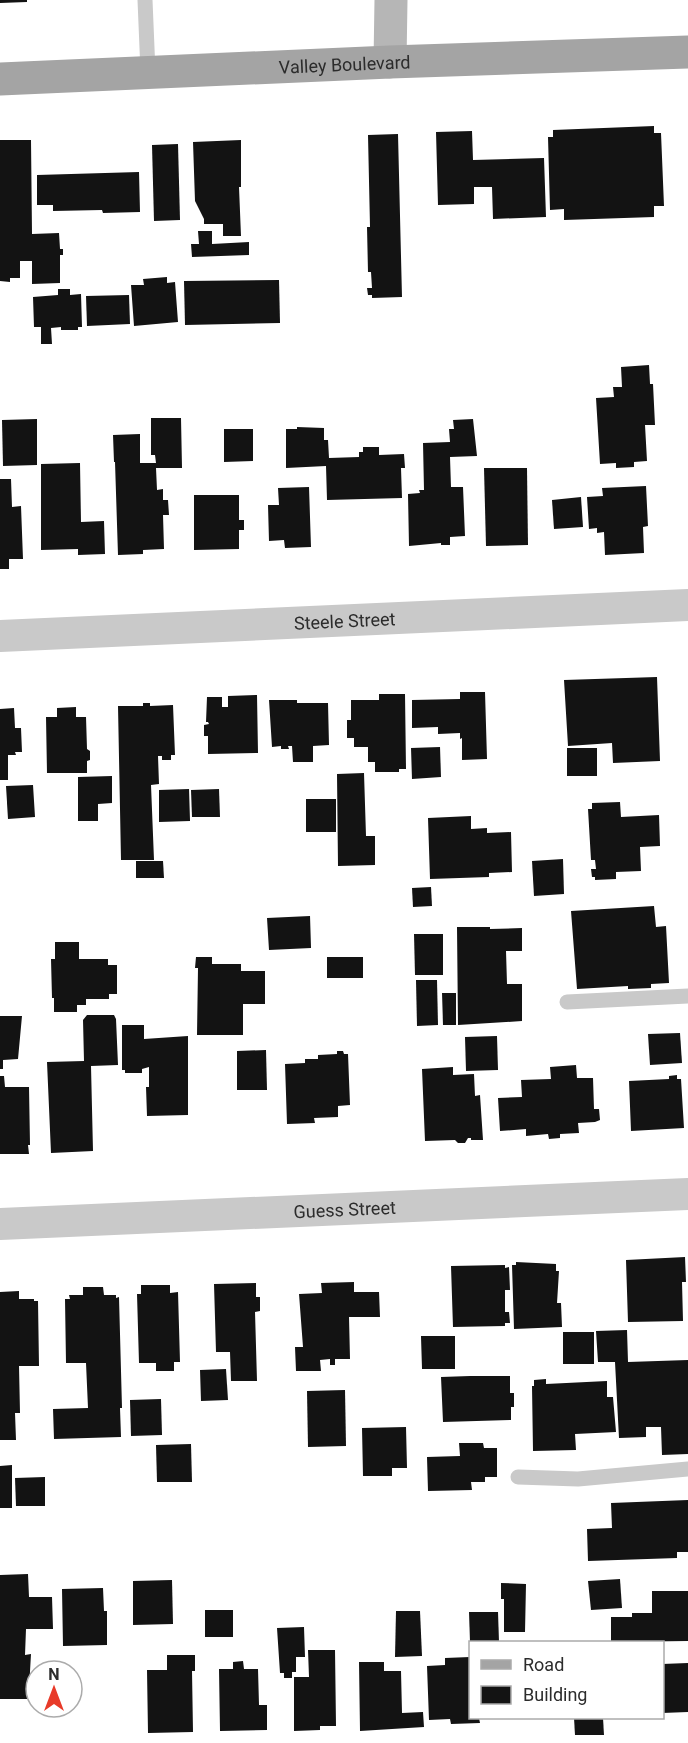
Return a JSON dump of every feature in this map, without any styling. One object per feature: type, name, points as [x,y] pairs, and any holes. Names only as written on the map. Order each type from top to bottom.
[{"type":"main road","points":[[390,62],[391,0]]},
{"type":"main road","name":"Valley Boulevard","points":[[0,79],[688,52]]},
{"type":"street","name":"Steele Street","points":[[0,636],[688,605]]},
{"type":"street","name":"Guess Street","points":[[0,1224],[688,1194]]},
{"type":"lane","points":[[145,0],[148,72]]},
{"type":"lane","points":[[567,1002],[688,996]]},
{"type":"lane","points":[[518,1477],[578,1479],[688,1469]]},
{"type":"building","points":[[0,0],[27,0],[27,2],[0,3]]},
{"type":"building","points":[[654,126],[654,133],[661,133],[664,206],[654,206],[654,217],[564,220],[564,209],[550,210],[548,137],[553,137],[553,130]]},
{"type":"building","points":[[472,131],[473,160],[544,158],[546,217],[493,219],[492,187],[474,187],[474,204],[438,205],[436,132]]},
{"type":"building","points":[[398,134],[402,297],[372,298],[372,295],[368,295],[367,288],[372,288],[371,272],[368,272],[367,227],[370,227],[368,135]]},
{"type":"building","points":[[0,140],[31,140],[32,234],[59,233],[60,249],[63,249],[63,255],[60,255],[60,283],[32,284],[32,261],[20,261],[20,278],[10,278],[10,282],[0,281]]},
{"type":"building","points":[[241,140],[241,187],[239,187],[241,236],[223,236],[223,224],[204,224],[204,219],[195,201],[193,142]]},
{"type":"building","points":[[178,144],[180,220],[154,221],[152,145]]},
{"type":"building","points":[[139,172],[140,212],[53,211],[53,205],[37,205],[37,175]]},
{"type":"building","points":[[198,231],[212,231],[212,244],[249,242],[249,255],[192,257],[191,244],[199,244]]},
{"type":"building","points":[[167,277],[167,283],[175,282],[178,322],[134,326],[131,285],[144,285],[143,279]]},
{"type":"building","points":[[279,280],[280,323],[185,325],[184,281]]},
{"type":"building","points":[[58,289],[70,289],[70,295],[81,294],[82,327],[78,327],[78,330],[51,328],[52,344],[41,344],[41,327],[34,327],[33,297],[58,295]]},
{"type":"building","points":[[129,295],[130,324],[87,326],[86,296]]},
{"type":"building","points":[[649,365],[650,384],[653,384],[655,425],[645,425],[647,461],[634,462],[634,467],[616,468],[616,463],[600,464],[596,398],[614,397],[613,387],[622,387],[621,367]]},
{"type":"building","points":[[151,418],[181,418],[182,468],[156,468],[157,490],[163,489],[163,500],[168,500],[169,515],[163,515],[164,549],[143,550],[143,554],[118,555],[113,435],[140,434],[140,463],[156,463],[155,455],[151,455]]},
{"type":"building","points":[[37,419],[37,465],[3,466],[2,420]]},
{"type":"building","points":[[473,419],[477,456],[450,457],[451,487],[463,487],[465,536],[450,537],[450,545],[441,545],[441,543],[409,546],[408,494],[420,493],[419,490],[424,490],[423,443],[450,442],[449,429],[454,429],[453,420]]},
{"type":"building","points":[[297,427],[324,428],[324,440],[328,440],[329,458],[359,457],[359,452],[363,452],[363,447],[379,447],[379,455],[404,454],[405,468],[401,468],[402,498],[327,500],[326,466],[286,468],[286,429],[297,429]]},
{"type":"building","points":[[224,429],[253,429],[253,461],[224,462]]},
{"type":"building","points":[[80,463],[81,522],[104,521],[105,554],[78,555],[78,549],[41,550],[41,464]]},
{"type":"building","points":[[484,468],[527,468],[528,545],[486,546]]},
{"type":"building","points":[[0,479],[11,479],[12,507],[21,506],[23,559],[9,559],[9,569],[0,569]]},
{"type":"building","points":[[646,486],[648,526],[643,527],[644,553],[605,555],[604,532],[597,533],[597,528],[589,529],[587,497],[603,496],[602,488]]},
{"type":"building","points":[[309,487],[311,547],[285,548],[284,540],[269,541],[268,505],[279,505],[278,488]]},
{"type":"building","points":[[194,495],[239,495],[239,520],[244,520],[244,530],[239,530],[239,549],[194,550]]},
{"type":"building","points":[[581,497],[583,527],[554,529],[552,500]]},
{"type":"building","points":[[657,677],[660,761],[613,763],[612,743],[568,746],[564,680]]},
{"type":"building","points":[[460,692],[485,692],[487,759],[462,760],[460,733],[438,734],[438,727],[412,728],[412,700],[460,699]]},
{"type":"building","points":[[379,694],[405,694],[406,769],[399,769],[399,772],[375,772],[375,762],[368,762],[368,747],[354,747],[354,738],[347,738],[347,720],[351,720],[351,700],[379,700]]},
{"type":"building","points":[[257,695],[258,753],[208,754],[208,736],[204,736],[204,725],[209,724],[206,722],[207,697],[222,697],[222,707],[228,707],[228,696]]},
{"type":"building","points":[[269,700],[328,703],[329,745],[313,746],[313,762],[293,762],[292,746],[288,746],[289,749],[281,749],[281,746],[272,747]]},
{"type":"building","points":[[143,703],[150,703],[150,706],[173,705],[175,755],[171,755],[171,760],[162,760],[162,756],[158,756],[159,784],[151,785],[154,860],[121,860],[118,706],[143,706]]},
{"type":"building","points":[[76,707],[76,717],[86,717],[87,749],[90,751],[87,773],[47,773],[46,717],[57,717],[57,708]]},
{"type":"building","points":[[14,708],[15,728],[21,728],[22,752],[8,755],[8,780],[0,780],[0,709]]},
{"type":"building","points":[[440,747],[441,777],[412,779],[411,748]]},
{"type":"building","points":[[567,748],[597,748],[597,776],[567,776]]},
{"type":"building","points":[[364,773],[366,836],[375,836],[375,865],[338,866],[337,774]]},
{"type":"building","points":[[112,776],[112,803],[98,804],[98,821],[78,821],[78,777]]},
{"type":"building","points":[[33,785],[35,817],[8,819],[6,786]]},
{"type":"building","points":[[189,789],[190,821],[159,822],[159,790]]},
{"type":"building","points":[[219,789],[220,817],[192,817],[191,790]]},
{"type":"building","points":[[306,799],[336,799],[336,832],[306,832]]},
{"type":"building","points":[[620,802],[621,817],[659,815],[660,846],[640,847],[641,871],[616,872],[616,879],[595,880],[591,869],[596,869],[595,860],[591,860],[588,809],[592,809],[592,803]]},
{"type":"building","points":[[471,816],[471,829],[487,828],[487,833],[511,832],[512,872],[489,873],[489,877],[430,879],[428,818]]},
{"type":"building","points":[[563,859],[564,894],[534,896],[532,861]]},
{"type":"building","points":[[136,861],[163,861],[164,878],[136,878]]},
{"type":"building","points":[[431,887],[432,906],[413,907],[412,888]]},
{"type":"building","points":[[654,906],[656,927],[666,926],[669,983],[651,984],[651,988],[628,989],[628,986],[577,989],[571,911]]},
{"type":"building","points":[[310,916],[311,948],[269,950],[267,918]]},
{"type":"building","points":[[457,927],[522,928],[522,951],[506,951],[507,984],[522,984],[522,1021],[458,1025]]},
{"type":"building","points":[[414,934],[443,934],[443,975],[415,975]]},
{"type":"building","points":[[55,942],[79,942],[79,959],[108,959],[108,965],[117,965],[117,994],[109,994],[109,999],[86,999],[86,1005],[77,1005],[77,1012],[54,1012],[51,959],[55,959]]},
{"type":"building","points":[[196,957],[212,957],[212,964],[241,964],[241,971],[265,971],[265,1004],[243,1004],[243,1035],[197,1035],[198,968],[195,968]]},
{"type":"building","points":[[327,957],[363,957],[363,978],[327,978]]},
{"type":"building","points":[[416,980],[437,980],[438,1025],[417,1026]]},
{"type":"building","points":[[442,993],[456,993],[456,1025],[443,1025]]},
{"type":"building","points":[[87,1015],[114,1015],[118,1065],[91,1066],[93,1151],[51,1153],[47,1062],[84,1061],[83,1020]]},
{"type":"building","points":[[0,1016],[22,1016],[18,1059],[3,1060],[3,1069],[0,1069]]},
{"type":"building","points":[[122,1025],[144,1025],[144,1039],[188,1036],[188,1115],[147,1116],[146,1087],[149,1087],[149,1067],[142,1069],[142,1073],[125,1073],[125,1070],[122,1070]]},
{"type":"building","points":[[680,1033],[682,1063],[650,1065],[648,1034]]},
{"type":"building","points":[[497,1036],[498,1070],[466,1071],[465,1037]]},
{"type":"building","points":[[266,1050],[267,1090],[237,1090],[237,1051]]},
{"type":"building","points":[[337,1051],[348,1054],[350,1105],[338,1106],[338,1117],[314,1118],[315,1123],[287,1124],[285,1064],[305,1063],[305,1059],[318,1059],[318,1055],[337,1054]]},
{"type":"building","points":[[576,1065],[577,1078],[593,1078],[594,1109],[599,1109],[600,1120],[578,1123],[579,1133],[560,1134],[560,1138],[549,1139],[548,1134],[526,1136],[526,1129],[500,1131],[498,1098],[522,1097],[521,1080],[551,1079],[550,1067]]},
{"type":"building","points":[[453,1067],[453,1075],[474,1074],[475,1096],[480,1095],[483,1140],[468,1138],[465,1143],[458,1143],[455,1140],[425,1141],[422,1069]]},
{"type":"building","points":[[677,1075],[677,1079],[681,1079],[684,1128],[631,1131],[629,1081],[669,1079],[669,1076]]},
{"type":"building","points":[[0,1076],[4,1076],[5,1087],[29,1087],[29,1154],[0,1154]]},
{"type":"building","points":[[685,1257],[686,1282],[682,1282],[683,1321],[628,1322],[626,1260]]},
{"type":"building","points":[[516,1262],[556,1264],[556,1271],[559,1271],[557,1303],[561,1303],[562,1327],[514,1329],[512,1265],[516,1265]]},
{"type":"building","points":[[505,1265],[505,1268],[509,1267],[510,1290],[505,1290],[505,1312],[509,1312],[510,1323],[505,1323],[505,1326],[453,1327],[451,1266]]},
{"type":"building","points":[[354,1282],[354,1292],[379,1292],[380,1317],[349,1317],[350,1359],[335,1359],[335,1365],[330,1365],[330,1359],[320,1360],[321,1371],[296,1371],[295,1347],[303,1347],[299,1294],[322,1293],[321,1283]]},
{"type":"building","points":[[256,1283],[256,1297],[260,1297],[260,1311],[255,1312],[257,1381],[231,1381],[230,1352],[216,1352],[214,1284]]},
{"type":"building","points":[[141,1285],[170,1285],[170,1293],[178,1292],[180,1362],[174,1362],[174,1371],[156,1371],[156,1363],[139,1363],[137,1294],[141,1294]]},
{"type":"building","points":[[83,1287],[103,1287],[104,1295],[119,1297],[121,1437],[54,1439],[53,1409],[88,1408],[86,1363],[66,1363],[65,1299],[70,1299],[69,1295],[83,1295]]},
{"type":"building","points":[[19,1291],[19,1299],[38,1301],[39,1366],[19,1366],[20,1413],[15,1413],[16,1440],[0,1440],[0,1292]]},
{"type":"building","points":[[627,1330],[628,1362],[688,1360],[688,1454],[662,1455],[661,1427],[646,1427],[646,1437],[619,1438],[615,1362],[598,1362],[596,1331]]},
{"type":"building","points":[[563,1332],[594,1332],[594,1364],[563,1364]]},
{"type":"building","points":[[421,1336],[455,1336],[455,1369],[422,1369]]},
{"type":"building","points":[[226,1369],[228,1400],[201,1401],[200,1370]]},
{"type":"building","points":[[510,1376],[510,1393],[514,1393],[511,1420],[443,1422],[441,1377]]},
{"type":"building","points":[[546,1379],[546,1384],[607,1381],[607,1397],[613,1397],[616,1432],[575,1434],[576,1450],[533,1451],[532,1386],[534,1386],[534,1380]]},
{"type":"building","points":[[345,1390],[346,1446],[308,1447],[307,1391]]},
{"type":"building","points":[[161,1399],[162,1435],[131,1436],[130,1400]]},
{"type":"building","points":[[406,1427],[407,1468],[392,1468],[392,1476],[363,1476],[362,1428]]},
{"type":"building","points":[[459,1443],[483,1443],[484,1448],[497,1448],[497,1477],[485,1477],[485,1482],[471,1482],[472,1490],[428,1491],[427,1457],[460,1456]]},
{"type":"building","points":[[191,1444],[192,1482],[157,1482],[156,1445]]},
{"type":"building","points":[[12,1465],[12,1508],[0,1508],[0,1466]]},
{"type":"building","points":[[45,1477],[45,1506],[16,1506],[15,1478]]},
{"type":"building","points":[[688,1500],[688,1552],[677,1552],[677,1558],[588,1561],[587,1529],[612,1528],[611,1503]]},
{"type":"building","points":[[28,1574],[29,1597],[52,1597],[53,1629],[26,1629],[25,1655],[31,1654],[31,1659],[24,1659],[24,1699],[0,1699],[0,1575]]},
{"type":"building","points":[[620,1579],[622,1608],[591,1610],[588,1581]]},
{"type":"building","points":[[172,1580],[173,1624],[133,1625],[133,1581]]},
{"type":"building","points":[[501,1583],[526,1584],[525,1632],[504,1632],[504,1599],[501,1599]]},
{"type":"building","points":[[103,1588],[104,1611],[107,1611],[107,1645],[63,1646],[62,1589]]},
{"type":"building","points":[[652,1591],[688,1591],[688,1641],[611,1641],[611,1617],[632,1617],[632,1613],[652,1613]]},
{"type":"building","points":[[205,1610],[233,1610],[233,1637],[205,1637]]},
{"type":"building","points":[[396,1611],[420,1611],[422,1656],[395,1657]]},
{"type":"building","points":[[469,1612],[498,1612],[499,1641],[470,1641]]},
{"type":"building","points":[[304,1627],[305,1657],[296,1657],[296,1672],[292,1672],[292,1678],[284,1678],[284,1673],[280,1673],[277,1628]]},
{"type":"building","points":[[308,1650],[335,1650],[336,1726],[320,1726],[320,1730],[294,1731],[294,1677],[309,1677]]},
{"type":"building","points":[[167,1655],[195,1655],[195,1671],[192,1671],[193,1732],[148,1733],[147,1670],[167,1670]]},
{"type":"building","points":[[469,1657],[469,1719],[479,1719],[480,1723],[451,1724],[450,1719],[429,1720],[427,1666],[445,1665],[445,1658]]},
{"type":"building","points":[[243,1661],[244,1669],[258,1669],[259,1705],[267,1705],[267,1730],[220,1731],[219,1669],[233,1669],[233,1662]]},
{"type":"building","points":[[359,1662],[384,1662],[384,1671],[401,1671],[402,1713],[423,1712],[424,1727],[360,1731]]},
{"type":"building","points":[[688,1663],[688,1712],[664,1713],[664,1664]]},
{"type":"building","points":[[574,1719],[603,1719],[604,1735],[575,1735]]}]
